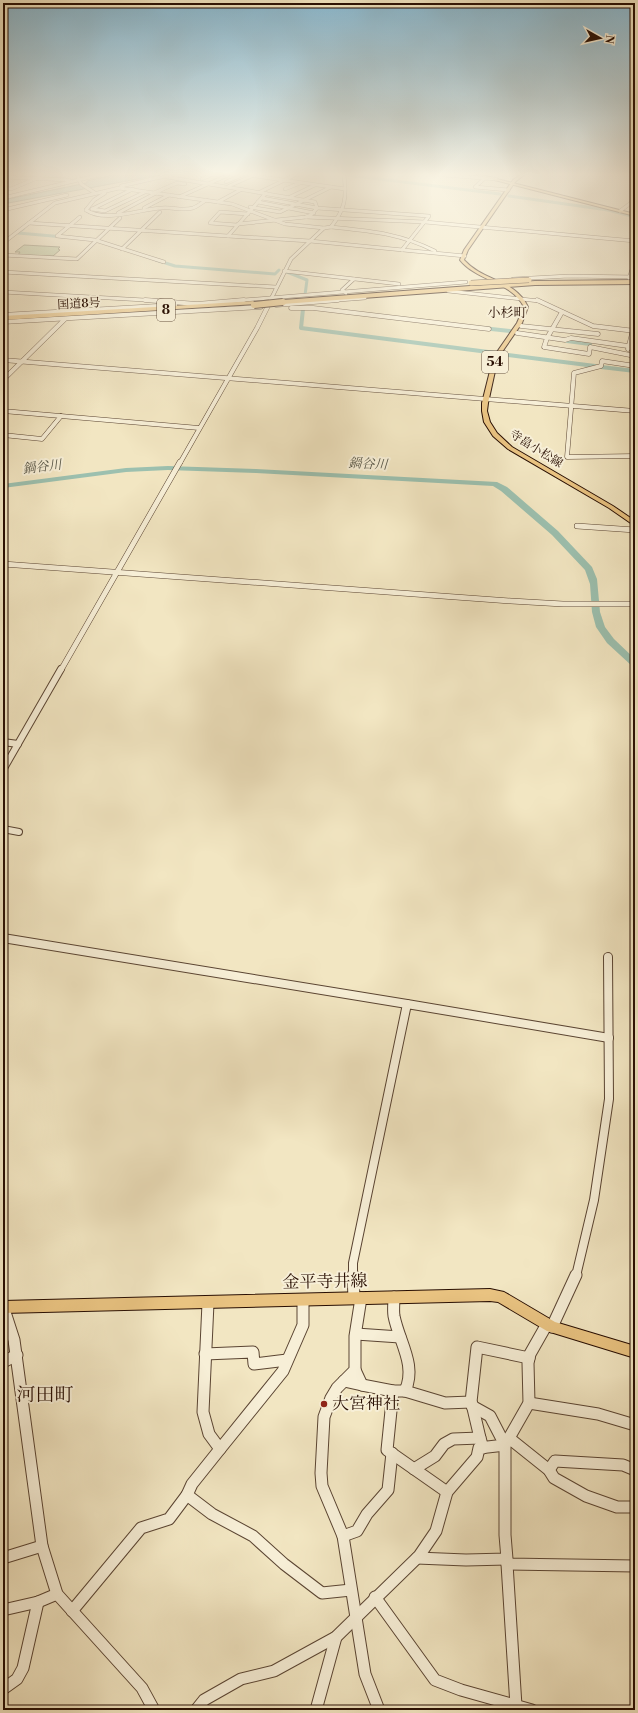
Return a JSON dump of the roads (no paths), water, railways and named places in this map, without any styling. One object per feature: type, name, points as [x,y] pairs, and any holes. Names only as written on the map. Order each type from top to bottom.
[{"type":"highway","name":"8","points":[[470,283],[494,280],[567,277],[634,279]]},
{"type":"highway","name":"8","points":[[504,284],[531,281],[634,279]]},
{"type":"highway","name":"国道8号","points":[[77,314],[102,314],[255,304],[344,294],[470,283],[531,281]]},
{"type":"highway","name":"国道8号","points":[[283,301],[330,298],[470,283]]},
{"type":"highway","points":[[330,298],[504,284]]},
{"type":"highway","name":"国道8号","points":[[77,314],[255,304]]},
{"type":"highway","points":[[3,318],[65,316],[77,314]]},
{"type":"main road","points":[[464,257],[462,260],[467,266],[504,284],[525,299]]},
{"type":"main road","name":"寺畠小松線","points":[[525,299],[530,310],[500,361],[489,399],[492,420],[498,432],[506,440],[537,461],[616,505],[635,519]]},
{"type":"main road","name":"寺畠小松線","points":[[525,299],[526,310],[498,355],[485,416],[491,428],[503,442],[521,455],[611,506],[635,524]]},
{"type":"main road","name":"金平寺井線","points":[[3,1307],[490,1295],[500,1296],[550,1325],[635,1352]]},
{"type":"street","points":[[3,255],[77,259],[81,255]]},
{"type":"street","points":[[143,255],[164,262]]},
{"type":"street","points":[[3,770],[228,379],[271,299],[284,271],[295,255]]},
{"type":"street","points":[[448,255],[464,257]]},
{"type":"street","points":[[531,281],[628,283],[634,279],[635,261]]},
{"type":"street","points":[[284,271],[411,286]]},
{"type":"street","points":[[3,272],[276,287]]},
{"type":"street","points":[[344,294],[343,290],[354,279]]},
{"type":"street","points":[[3,318],[344,294],[411,286],[470,283]]},
{"type":"street","points":[[417,293],[484,285]]},
{"type":"street","points":[[3,380],[65,316],[193,311],[452,290],[537,300],[584,323],[599,328],[634,331],[621,364]]},
{"type":"street","points":[[3,292],[151,300],[195,303],[197,305]]},
{"type":"street","points":[[342,311],[352,301],[350,299]]},
{"type":"street","points":[[267,306],[342,311],[489,330]]},
{"type":"street","points":[[562,312],[551,329],[544,347],[546,348],[589,354],[590,347],[595,342],[599,328]]},
{"type":"street","points":[[521,326],[598,334]]},
{"type":"street","points":[[517,333],[547,338],[565,340],[571,338],[635,347]]},
{"type":"street","points":[[590,347],[635,356]]},
{"type":"street","points":[[3,360],[635,412]]},
{"type":"street","points":[[635,366],[602,362],[601,366],[574,373],[567,456],[635,456]]},
{"type":"street","points":[[3,411],[199,428]]},
{"type":"street","points":[[3,435],[42,439],[61,416]]},
{"type":"street","points":[[577,526],[635,530]]},
{"type":"street","points":[[3,564],[511,601],[635,604]]},
{"type":"street","points":[[3,742],[18,744]]},
{"type":"street","points":[[3,829],[19,832]]},
{"type":"street","points":[[3,938],[609,1038]]},
{"type":"street","points":[[513,1707],[512,1635],[505,1535],[507,1441],[529,1403],[530,1354],[550,1325],[578,1272],[594,1200],[609,1099],[608,957]]},
{"type":"street","points":[[362,1385],[355,1370],[358,1298],[353,1263],[406,1004]]},
{"type":"street","points":[[394,1297],[394,1315],[410,1370],[409,1382],[405,1392]]},
{"type":"street","points":[[72,1611],[141,1528],[169,1519],[187,1495],[192,1484],[283,1370],[303,1325],[303,1300]]},
{"type":"street","points":[[208,1303],[202,1405],[203,1422],[214,1442],[220,1449]]},
{"type":"street","points":[[3,1307],[14,1340],[17,1356],[42,1546],[57,1594],[142,1688],[154,1710]]},
{"type":"street","points":[[356,1334],[400,1337]]},
{"type":"street","points":[[196,1710],[204,1700],[241,1679],[274,1670],[336,1637],[375,1597],[417,1558],[436,1531],[447,1492],[477,1457],[482,1443],[472,1404],[477,1348],[529,1358]]},
{"type":"street","points":[[205,1354],[254,1352],[254,1364],[287,1360]]},
{"type":"street","points":[[3,1362],[17,1356]]},
{"type":"street","points":[[355,1370],[337,1388],[331,1398],[324,1418],[321,1473],[322,1486],[344,1536],[351,1590],[365,1674],[378,1710]]},
{"type":"street","points":[[344,1381],[405,1392],[445,1403],[472,1404],[490,1416],[507,1441],[549,1470],[554,1478],[586,1496],[617,1507],[635,1507]]},
{"type":"street","points":[[393,1391],[387,1450],[447,1492]]},
{"type":"street","points":[[529,1403],[598,1414],[635,1425]]},
{"type":"street","points":[[414,1469],[435,1456],[444,1444],[453,1439],[482,1443],[507,1441]]},
{"type":"street","points":[[344,1536],[357,1531],[367,1514],[388,1490],[392,1453]]},
{"type":"street","points":[[549,1470],[555,1461],[623,1465],[635,1470]]},
{"type":"street","points":[[187,1495],[212,1514],[253,1536],[284,1564],[322,1593],[351,1590]]},
{"type":"street","points":[[3,1558],[42,1546]]},
{"type":"street","points":[[417,1558],[635,1566]]},
{"type":"street","points":[[3,1610],[38,1602],[57,1594]]},
{"type":"street","points":[[375,1597],[435,1680],[513,1707],[532,1710]]},
{"type":"street","points":[[3,1689],[17,1679],[23,1668],[38,1602]]},
{"type":"street","points":[[316,1710],[336,1637]]},
{"type":"waterway","points":[[156,260],[175,266],[275,274],[279,270]]},
{"type":"waterway","points":[[287,272],[307,280],[305,295]]},
{"type":"waterway","points":[[303,309],[301,328],[496,353]]},
{"type":"waterway","points":[[482,328],[510,331]]},
{"type":"waterway","points":[[567,341],[590,344]]},
{"type":"waterway","points":[[508,355],[595,366]]},
{"type":"waterway","points":[[601,367],[635,371]]},
{"type":"waterway","name":"鍋谷川","points":[[3,486],[126,470],[168,468],[256,471],[494,484],[504,489],[555,533],[589,569],[594,584],[596,612],[601,627],[617,648],[635,664]]},
{"type":"place","name":"大宮神社","points":[[324,1404]]},
{"type":"district","name":"小杉町","points":[[507,313]]},
{"type":"district","name":"河田町","points":[[45,1395]]}]
